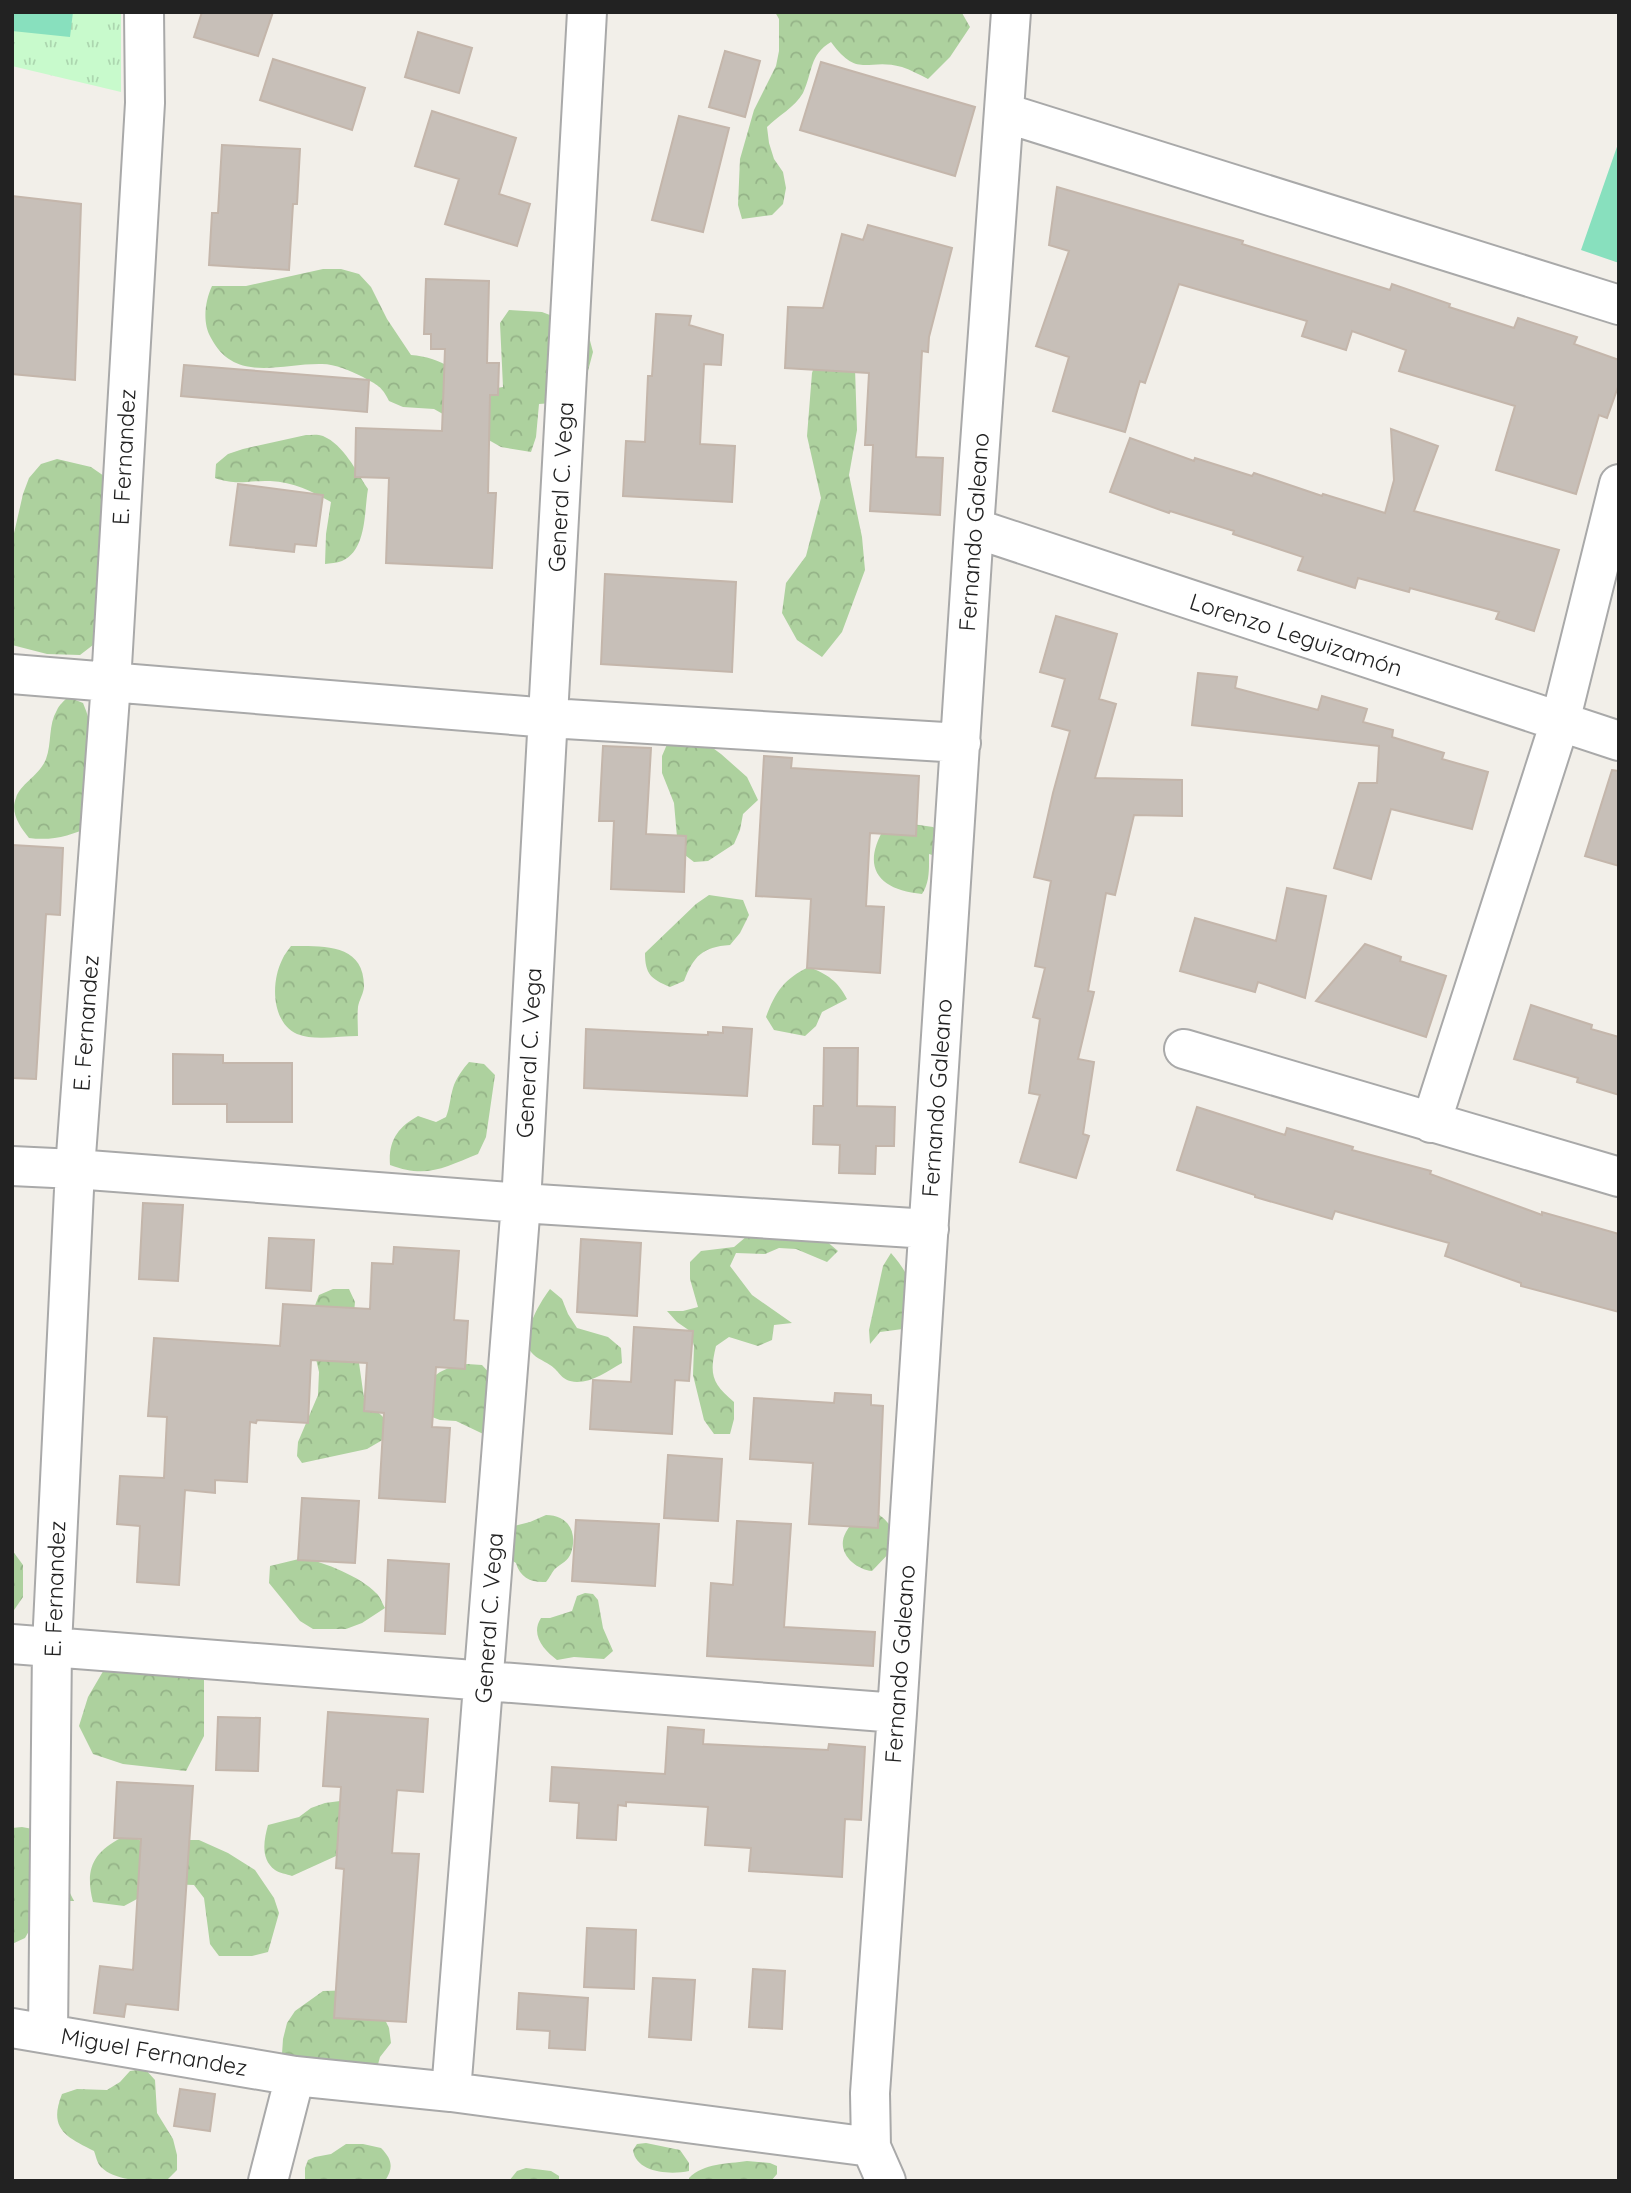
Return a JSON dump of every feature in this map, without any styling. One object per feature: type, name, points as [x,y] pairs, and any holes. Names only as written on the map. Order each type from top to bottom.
[{"type":"street","name":"E. Fernandez","points":[[30,2031],[75,1169],[111,684],[145,103],[144,12]]},
{"type":"street","name":"General C. Vega","points":[[452,2092],[521,1203],[587,12]]},
{"type":"street","name":"Fernando Galeano","points":[[879,2164],[870,2093],[1011,12]]},
{"type":"street","points":[[1004,113],[1619,305]]},
{"type":"street","points":[[1431,1123],[1560,722],[1619,484]]},
{"type":"street","name":"Lorenzo Leguizamón","points":[[974,528],[1619,741]]},
{"type":"street","points":[[12,674],[549,718],[961,743]]},
{"type":"street","points":[[1184,1049],[1619,1177]]},
{"type":"street","points":[[12,1166],[929,1229]]},
{"type":"street","points":[[12,1644],[897,1713]]},
{"type":"street","name":"Miguel Fernandez","points":[[30,2031],[295,2076],[452,2092],[879,2164]]},
{"type":"street","points":[[268,2181],[295,2076]]},
{"type":"green space","points":[[12,12],[121,12],[121,92],[12,66]]},
{"type":"green space","points":[[12,12],[73,12],[70,37],[12,31]]},
{"type":"green space","points":[[775,12],[962,13],[970,27],[950,57],[928,79],[902,67],[864,65],[849,61],[831,42],[824,47],[812,64],[800,98],[767,127],[774,159],[783,172],[786,188],[783,204],[772,215],[742,219],[738,205],[740,159],[754,110],[776,66],[779,19]]},
{"type":"green space","points":[[1619,141],[1619,263],[1581,250]]},
{"type":"green space","points":[[323,269],[341,269],[359,274],[371,287],[387,319],[411,355],[442,363],[486,390],[503,387],[500,323],[509,310],[542,312],[576,325],[589,337],[593,352],[580,401],[539,404],[536,437],[531,452],[501,447],[434,409],[403,407],[389,401],[376,384],[343,368],[322,364],[260,368],[246,366],[221,352],[211,338],[206,326],[206,305],[212,286],[246,286]]},
{"type":"green space","points":[[854,337],[857,430],[849,475],[862,537],[865,570],[842,632],[822,657],[797,640],[782,613],[786,583],[806,556],[821,498],[807,436],[812,373],[822,344]]},
{"type":"green space","points":[[306,435],[323,436],[337,446],[349,459],[368,489],[360,539],[350,556],[340,562],[325,564],[331,502],[287,483],[237,482],[215,478],[216,464],[228,454]]},
{"type":"green space","points":[[57,459],[91,467],[104,476],[112,595],[93,645],[80,655],[47,654],[12,645],[12,542],[23,494],[29,478],[41,464]]},
{"type":"green space","points":[[68,697],[83,703],[93,734],[96,763],[91,826],[61,837],[29,838],[19,824],[14,804],[18,793],[43,765],[48,753],[54,716]]},
{"type":"green space","points":[[695,735],[747,777],[758,800],[743,814],[734,844],[708,861],[694,862],[681,852],[674,803],[662,773],[662,756],[668,742]]},
{"type":"green space","points":[[912,824],[933,827],[941,833],[939,857],[929,854],[928,880],[922,894],[907,892],[885,882],[874,865],[874,854],[885,827]]},
{"type":"green space","points":[[709,895],[743,900],[749,915],[740,933],[730,945],[712,948],[700,954],[691,965],[684,981],[670,987],[658,981],[648,971],[645,953]]},
{"type":"green space","points":[[291,946],[328,947],[349,954],[357,962],[364,986],[358,1007],[358,1036],[304,1036],[288,1028],[282,1020],[276,1001],[276,979],[283,958]]},
{"type":"green space","points":[[809,967],[831,979],[847,999],[822,1012],[816,1026],[805,1036],[774,1030],[766,1017],[773,1000],[787,981]]},
{"type":"green space","points":[[469,1062],[484,1064],[495,1075],[486,1137],[478,1154],[436,1170],[415,1171],[390,1165],[393,1142],[405,1125],[418,1116],[436,1122],[446,1117],[454,1084]]},
{"type":"green space","points":[[759,1226],[825,1240],[838,1251],[827,1262],[796,1249],[779,1248],[765,1254],[736,1253],[730,1266],[752,1295],[792,1323],[774,1325],[772,1340],[758,1346],[729,1337],[716,1346],[714,1378],[734,1402],[734,1419],[730,1434],[714,1434],[704,1420],[693,1375],[694,1346],[690,1331],[667,1311],[698,1307],[690,1279],[690,1262],[701,1251],[734,1247]]},
{"type":"green space","points":[[891,1253],[912,1287],[918,1327],[880,1332],[870,1344],[869,1330],[883,1266]]},
{"type":"green space","points":[[333,1289],[349,1289],[355,1302],[351,1347],[359,1363],[364,1398],[393,1427],[391,1435],[367,1449],[302,1463],[297,1456],[298,1442],[318,1395],[319,1372],[308,1324],[319,1295]]},
{"type":"green space","points":[[550,1289],[562,1299],[577,1328],[608,1337],[621,1348],[622,1363],[595,1378],[577,1382],[564,1378],[533,1355],[527,1342],[530,1326]]},
{"type":"green space","points":[[467,1364],[482,1365],[493,1377],[500,1442],[456,1421],[440,1420],[424,1414],[427,1388],[431,1380],[445,1370]]},
{"type":"green space","points":[[864,1510],[879,1515],[896,1534],[893,1549],[872,1571],[853,1563],[843,1546],[848,1529]]},
{"type":"green space","points":[[546,1515],[565,1521],[572,1532],[573,1545],[568,1558],[555,1569],[546,1582],[536,1582],[524,1576],[516,1563],[503,1555],[514,1526]]},
{"type":"green space","points":[[12,1550],[23,1565],[23,1597],[12,1613]]},
{"type":"green space","points":[[303,1558],[361,1581],[377,1594],[385,1608],[362,1623],[346,1629],[313,1629],[300,1621],[269,1583],[270,1566]]},
{"type":"green space","points":[[593,1594],[598,1600],[603,1628],[613,1651],[604,1659],[574,1657],[557,1660],[540,1642],[538,1624],[541,1618],[572,1611],[577,1596]]},
{"type":"green space","points":[[105,1668],[204,1670],[204,1736],[186,1771],[123,1764],[93,1754],[79,1726],[88,1697]]},
{"type":"green space","points":[[325,1803],[393,1803],[395,1817],[386,1832],[347,1846],[336,1856],[292,1876],[270,1866],[264,1849],[268,1825],[299,1817],[311,1808]]},
{"type":"green space","points":[[12,1828],[38,1830],[74,1901],[54,1901],[33,1924],[25,1938],[12,1944]]},
{"type":"green space","points":[[121,1838],[137,1839],[151,1845],[199,1840],[228,1853],[255,1870],[274,1898],[279,1913],[268,1952],[252,1956],[219,1956],[210,1944],[204,1898],[194,1885],[165,1884],[124,1906],[93,1902],[90,1881],[93,1864],[103,1850]]},
{"type":"green space","points":[[360,1990],[374,1997],[389,2028],[391,2043],[380,2057],[376,2072],[281,2069],[283,2039],[287,2023],[295,2011],[323,1991]]},
{"type":"green space","points":[[145,2069],[155,2080],[157,2113],[173,2139],[177,2155],[177,2170],[166,2181],[132,2180],[107,2172],[100,2165],[94,2151],[62,2130],[57,2116],[62,2094],[77,2089],[107,2090],[120,2082],[130,2071]]},
{"type":"green space","points":[[646,2143],[680,2150],[689,2163],[689,2171],[655,2171],[640,2164],[633,2150],[637,2144]]},
{"type":"green space","points":[[346,2144],[381,2148],[391,2164],[385,2181],[305,2181],[308,2160],[331,2154]]},
{"type":"green space","points":[[747,2161],[777,2166],[777,2174],[771,2181],[689,2181],[689,2178],[702,2169]]},
{"type":"green space","points":[[526,2168],[551,2171],[559,2176],[559,2181],[509,2181],[517,2171]]},
{"type":"building","points":[[202,12],[273,12],[258,56],[194,37]]},
{"type":"building","points":[[418,32],[472,48],[459,93],[405,77]]},
{"type":"building","points":[[725,51],[760,61],[745,117],[709,107]]},
{"type":"building","points":[[273,59],[365,88],[352,130],[260,100]]},
{"type":"building","points":[[821,62],[975,107],[955,176],[800,130]]},
{"type":"building","points":[[432,111],[516,138],[499,194],[530,204],[517,246],[445,224],[459,179],[415,166]]},
{"type":"building","points":[[679,116],[729,128],[703,232],[652,220]]},
{"type":"building","points":[[222,145],[300,149],[289,270],[209,265],[212,213],[218,213]]},
{"type":"building","points":[[1057,187],[1243,241],[1242,244],[1390,290],[1392,284],[1450,304],[1449,307],[1514,328],[1518,318],[1577,337],[1574,344],[1619,360],[1619,384],[1607,418],[1599,415],[1576,494],[1496,470],[1515,406],[1399,371],[1406,350],[1352,331],[1346,350],[1302,336],[1307,321],[1179,284],[1145,383],[1140,381],[1125,432],[1053,411],[1069,357],[1036,346],[1069,251],[1049,245]]},
{"type":"building","points":[[12,196],[81,204],[75,380],[12,374]]},
{"type":"building","points":[[868,225],[952,248],[929,337],[928,352],[922,351],[916,457],[943,458],[940,515],[870,511],[873,445],[865,445],[869,373],[785,368],[788,307],[823,308],[842,234],[863,240]]},
{"type":"building","points":[[426,279],[489,281],[487,363],[499,363],[498,395],[490,395],[488,493],[496,493],[492,568],[386,563],[389,478],[355,477],[356,428],[442,431],[445,349],[431,349],[431,334],[424,334]]},
{"type":"building","points":[[656,314],[691,316],[689,325],[723,335],[721,365],[704,364],[700,444],[735,446],[732,502],[623,496],[626,441],[645,442],[648,376],[652,376]]},
{"type":"building","points":[[184,365],[369,380],[367,412],[181,396]]},
{"type":"building","points":[[1391,429],[1438,446],[1414,511],[1559,550],[1534,631],[1496,619],[1499,612],[1410,588],[1409,592],[1358,578],[1355,588],[1298,570],[1303,557],[1233,534],[1234,531],[1170,511],[1169,513],[1110,492],[1130,438],[1194,461],[1195,458],[1252,476],[1254,473],[1322,496],[1323,494],[1385,513],[1394,480]]},
{"type":"building","points":[[238,484],[323,495],[316,546],[295,544],[294,552],[230,545]]},
{"type":"building","points":[[605,574],[736,582],[732,672],[601,664]]},
{"type":"building","points":[[1056,616],[1117,634],[1099,699],[1116,704],[1095,778],[1182,780],[1182,816],[1134,815],[1115,895],[1106,893],[1088,991],[1094,992],[1078,1059],[1094,1062],[1083,1134],[1089,1136],[1076,1178],[1020,1162],[1040,1095],[1029,1093],[1040,1019],[1033,1017],[1045,968],[1035,966],[1051,881],[1034,877],[1070,731],[1052,726],[1065,679],[1040,672]]},
{"type":"building","points":[[1198,673],[1237,677],[1235,688],[1318,710],[1322,696],[1367,709],[1363,722],[1393,730],[1392,737],[1444,753],[1442,759],[1488,772],[1472,829],[1391,809],[1371,879],[1334,868],[1359,783],[1377,783],[1379,746],[1192,725]]},
{"type":"building","points":[[603,746],[651,748],[646,834],[686,836],[684,892],[611,889],[614,821],[599,821]]},
{"type":"building","points":[[764,756],[792,758],[791,768],[919,776],[916,836],[870,833],[866,906],[884,907],[880,973],[807,968],[811,899],[756,896]]},
{"type":"building","points":[[1612,770],[1619,771],[1619,866],[1585,856]]},
{"type":"building","points":[[12,845],[63,848],[60,915],[46,914],[36,1079],[12,1078]]},
{"type":"building","points":[[1287,888],[1326,896],[1305,998],[1258,982],[1255,992],[1180,971],[1195,918],[1276,941]]},
{"type":"building","points":[[1365,944],[1401,957],[1400,961],[1446,976],[1426,1037],[1316,1001]]},
{"type":"building","points":[[1531,1005],[1619,1037],[1619,1095],[1577,1082],[1578,1078],[1514,1059]]},
{"type":"building","points":[[723,1027],[752,1029],[747,1096],[584,1088],[586,1029],[708,1035],[708,1032],[723,1033]]},
{"type":"building","points":[[824,1048],[858,1048],[857,1106],[895,1107],[894,1146],[876,1146],[875,1174],[839,1173],[840,1145],[813,1144],[814,1106],[823,1106]]},
{"type":"building","points":[[173,1054],[223,1055],[223,1063],[292,1063],[292,1122],[227,1122],[227,1104],[173,1104]]},
{"type":"building","points":[[1197,1107],[1285,1135],[1287,1128],[1353,1147],[1352,1150],[1431,1171],[1430,1174],[1542,1215],[1542,1212],[1619,1234],[1619,1312],[1521,1286],[1521,1283],[1445,1256],[1449,1243],[1335,1211],[1332,1219],[1255,1197],[1177,1170]]},
{"type":"building","points":[[143,1203],[183,1205],[178,1281],[139,1279]]},
{"type":"building","points":[[269,1238],[314,1240],[311,1291],[266,1288]]},
{"type":"building","points":[[581,1239],[641,1243],[637,1316],[577,1312]]},
{"type":"building","points":[[394,1247],[459,1251],[454,1320],[468,1321],[465,1369],[436,1367],[432,1427],[450,1428],[445,1502],[379,1498],[384,1413],[364,1411],[367,1363],[311,1360],[308,1423],[257,1420],[256,1423],[250,1422],[247,1482],[215,1480],[215,1493],[185,1490],[179,1585],[137,1582],[140,1526],[117,1524],[120,1476],[164,1478],[167,1417],[148,1416],[154,1338],[280,1346],[283,1304],[370,1309],[372,1263],[393,1264]]},
{"type":"building","points":[[634,1327],[693,1331],[689,1381],[675,1380],[672,1434],[590,1429],[593,1380],[631,1382]]},
{"type":"building","points":[[835,1393],[871,1395],[871,1405],[883,1406],[878,1528],[809,1524],[813,1463],[750,1459],[754,1398],[834,1403]]},
{"type":"building","points":[[668,1455],[722,1459],[718,1521],[664,1518]]},
{"type":"building","points":[[302,1498],[359,1501],[355,1563],[298,1560]]},
{"type":"building","points":[[576,1520],[659,1524],[655,1586],[572,1581]]},
{"type":"building","points":[[737,1521],[791,1524],[784,1627],[875,1632],[873,1666],[707,1656],[711,1583],[733,1585]]},
{"type":"building","points":[[388,1560],[449,1564],[445,1634],[385,1631]]},
{"type":"building","points":[[328,1712],[428,1719],[423,1792],[397,1790],[392,1853],[419,1854],[406,2022],[334,2018],[344,1869],[336,1868],[341,1787],[323,1786]]},
{"type":"building","points":[[218,1717],[260,1718],[258,1771],[216,1770]]},
{"type":"building","points":[[668,1727],[704,1730],[703,1744],[828,1750],[829,1744],[865,1747],[861,1820],[845,1819],[842,1877],[749,1871],[751,1848],[705,1845],[708,1807],[626,1802],[626,1806],[618,1805],[616,1840],[577,1838],[579,1803],[550,1801],[552,1767],[665,1774]]},
{"type":"building","points":[[117,1782],[193,1786],[178,2010],[126,2004],[124,2017],[94,2013],[100,1966],[133,1970],[141,1839],[114,1838]]},
{"type":"building","points":[[587,1928],[636,1930],[634,1989],[584,1987]]},
{"type":"building","points":[[753,1969],[785,1971],[782,2029],[749,2027]]},
{"type":"building","points":[[653,1978],[695,1980],[691,2040],[649,2037]]},
{"type":"building","points":[[519,1993],[588,1998],[585,2050],[549,2048],[550,2031],[517,2029]]},
{"type":"building","points":[[180,2089],[215,2094],[210,2131],[174,2126]]}]
